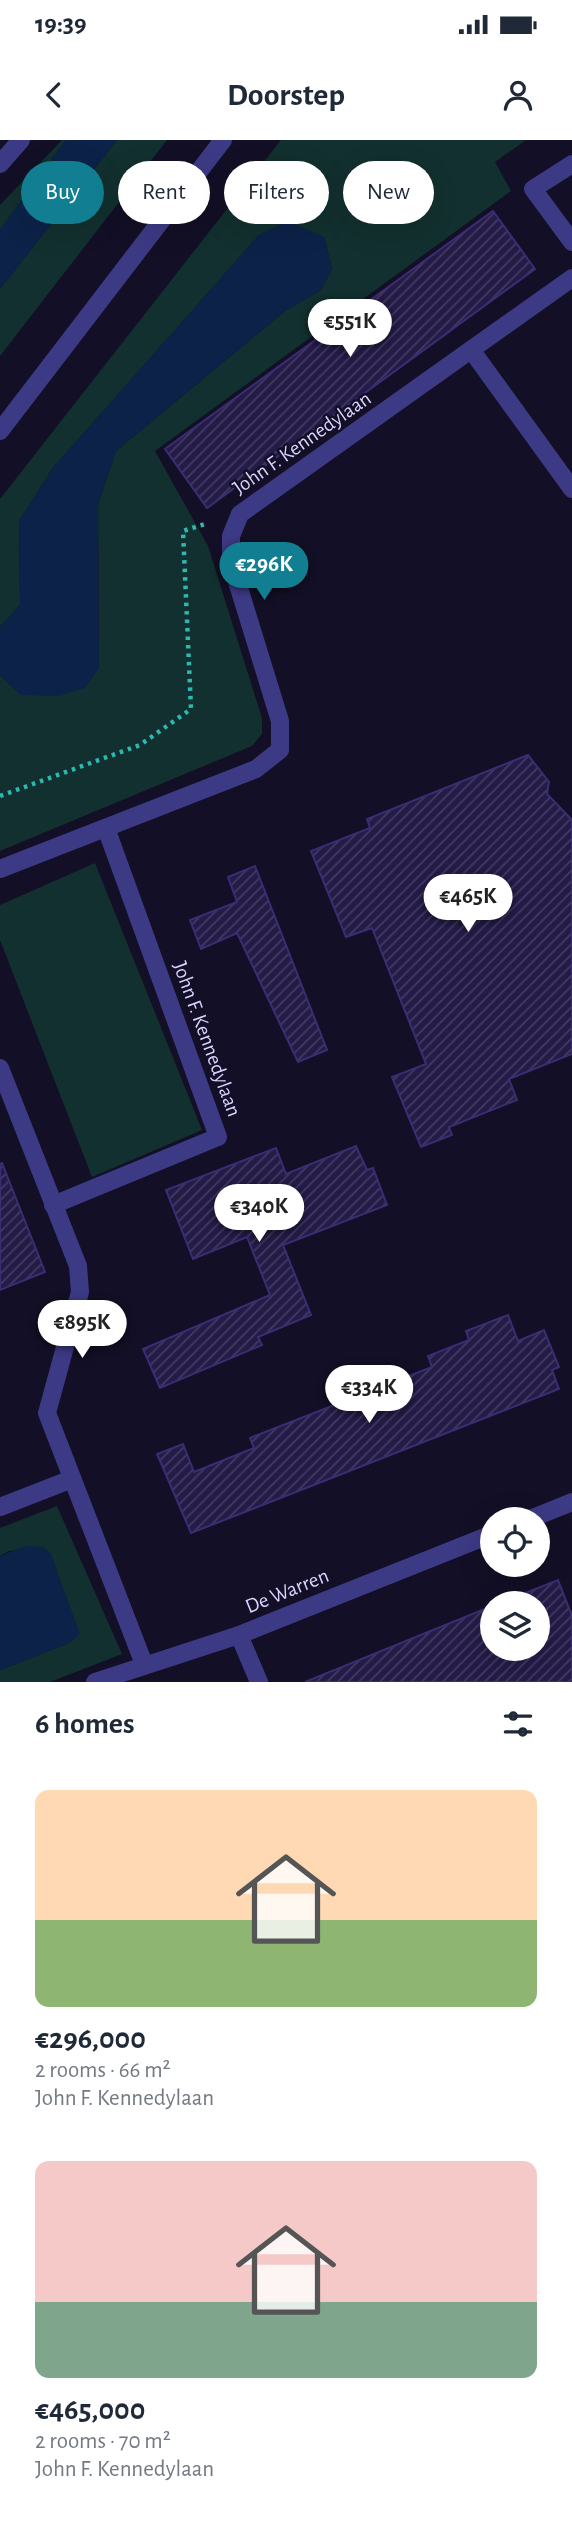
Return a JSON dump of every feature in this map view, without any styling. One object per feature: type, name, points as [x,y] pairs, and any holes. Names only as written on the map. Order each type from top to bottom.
[{"type":"street","points":[[0,164],[21,140]]},
{"type":"street","points":[[0,430],[223,140]]},
{"type":"street","points":[[572,164],[533,188],[572,242]]},
{"type":"street","name":"John F. Kennedylaan","points":[[0,869],[256,769],[279,750],[280,721],[231,562],[231,536],[240,514],[572,278]]},
{"type":"street","points":[[472,351],[572,489]]},
{"type":"street","name":"John F. Kennedylaan","points":[[53,1205],[218,1137],[106,828]]},
{"type":"street","points":[[0,1068],[78,1266],[80,1292],[47,1413],[144,1664]]},
{"type":"street","points":[[0,1507],[72,1479]]},
{"type":"street","points":[[550,1511],[572,1502]]},
{"type":"street","name":"De Warren","points":[[95,1682],[239,1635],[480,1539]]},
{"type":"street","points":[[239,1635],[259,1682]]},
{"type":"path","points":[[0,796],[140,745],[191,709],[183,530],[240,514]]},
{"type":"green space","points":[[62,140],[66,140],[51,161],[42,161]]},
{"type":"green space","points":[[117,140],[167,140],[151,161],[118,161],[118,203],[104,221],[104,161],[101,161]]},
{"type":"green space","points":[[281,140],[526,140],[495,162],[511,191],[155,451],[208,546],[262,718],[262,734],[252,746],[0,851],[0,675],[21,695],[99,668],[98,504],[116,451],[285,311],[321,290],[332,269],[324,237],[260,234],[52,469],[19,521],[20,605],[0,627],[0,499],[224,213],[224,224],[329,224],[329,161],[265,161]]},
{"type":"green space","points":[[21,183],[21,201],[0,230],[0,205]]},
{"type":"green space","points":[[51,224],[102,224],[0,356],[0,289]]},
{"type":"green space","points":[[95,863],[202,1130],[92,1177],[0,940],[0,905]]},
{"type":"green space","points":[[57,1506],[122,1654],[50,1682],[0,1682],[0,1670],[69,1643],[79,1634],[51,1555],[43,1547],[9,1551],[0,1556],[0,1528]]},
{"type":"water","points":[[66,140],[117,140],[101,161],[51,161]]},
{"type":"water","points":[[21,201],[21,224],[51,224],[0,289],[0,230]]},
{"type":"water","points":[[282,224],[295,224],[324,237],[332,269],[321,290],[285,311],[116,451],[98,504],[99,668],[85,688],[58,696],[21,695],[0,675],[0,627],[20,605],[19,521],[52,469],[260,234]]},
{"type":"water","points":[[25,1546],[43,1547],[51,1555],[80,1634],[69,1643],[0,1670],[0,1556]]},
{"type":"building","points":[[493,211],[535,269],[207,508],[165,449]]},
{"type":"building","points":[[528,755],[549,782],[547,794],[572,820],[572,1054],[509,1079],[517,1100],[449,1127],[452,1135],[421,1147],[392,1077],[426,1064],[372,928],[346,937],[311,851],[370,828],[367,819]]},
{"type":"building","points":[[255,866],[327,1050],[298,1062],[237,933],[201,949],[190,920],[237,902],[228,877]]},
{"type":"building","points":[[356,1146],[367,1170],[373,1168],[387,1205],[283,1245],[311,1315],[258,1337],[262,1345],[160,1388],[143,1349],[270,1295],[247,1237],[193,1259],[166,1190],[276,1148],[286,1174]]},
{"type":"building","points":[[2,1163],[45,1272],[0,1290],[0,1164]]},
{"type":"building","points":[[508,1315],[518,1341],[544,1330],[559,1367],[552,1370],[559,1389],[191,1533],[157,1454],[183,1444],[194,1472],[254,1448],[250,1438],[432,1367],[428,1356],[469,1340],[466,1331]]},
{"type":"building","points":[[558,1580],[572,1616],[572,1682],[305,1682],[480,1611],[480,1661],[550,1661],[550,1591],[530,1591]]}]
